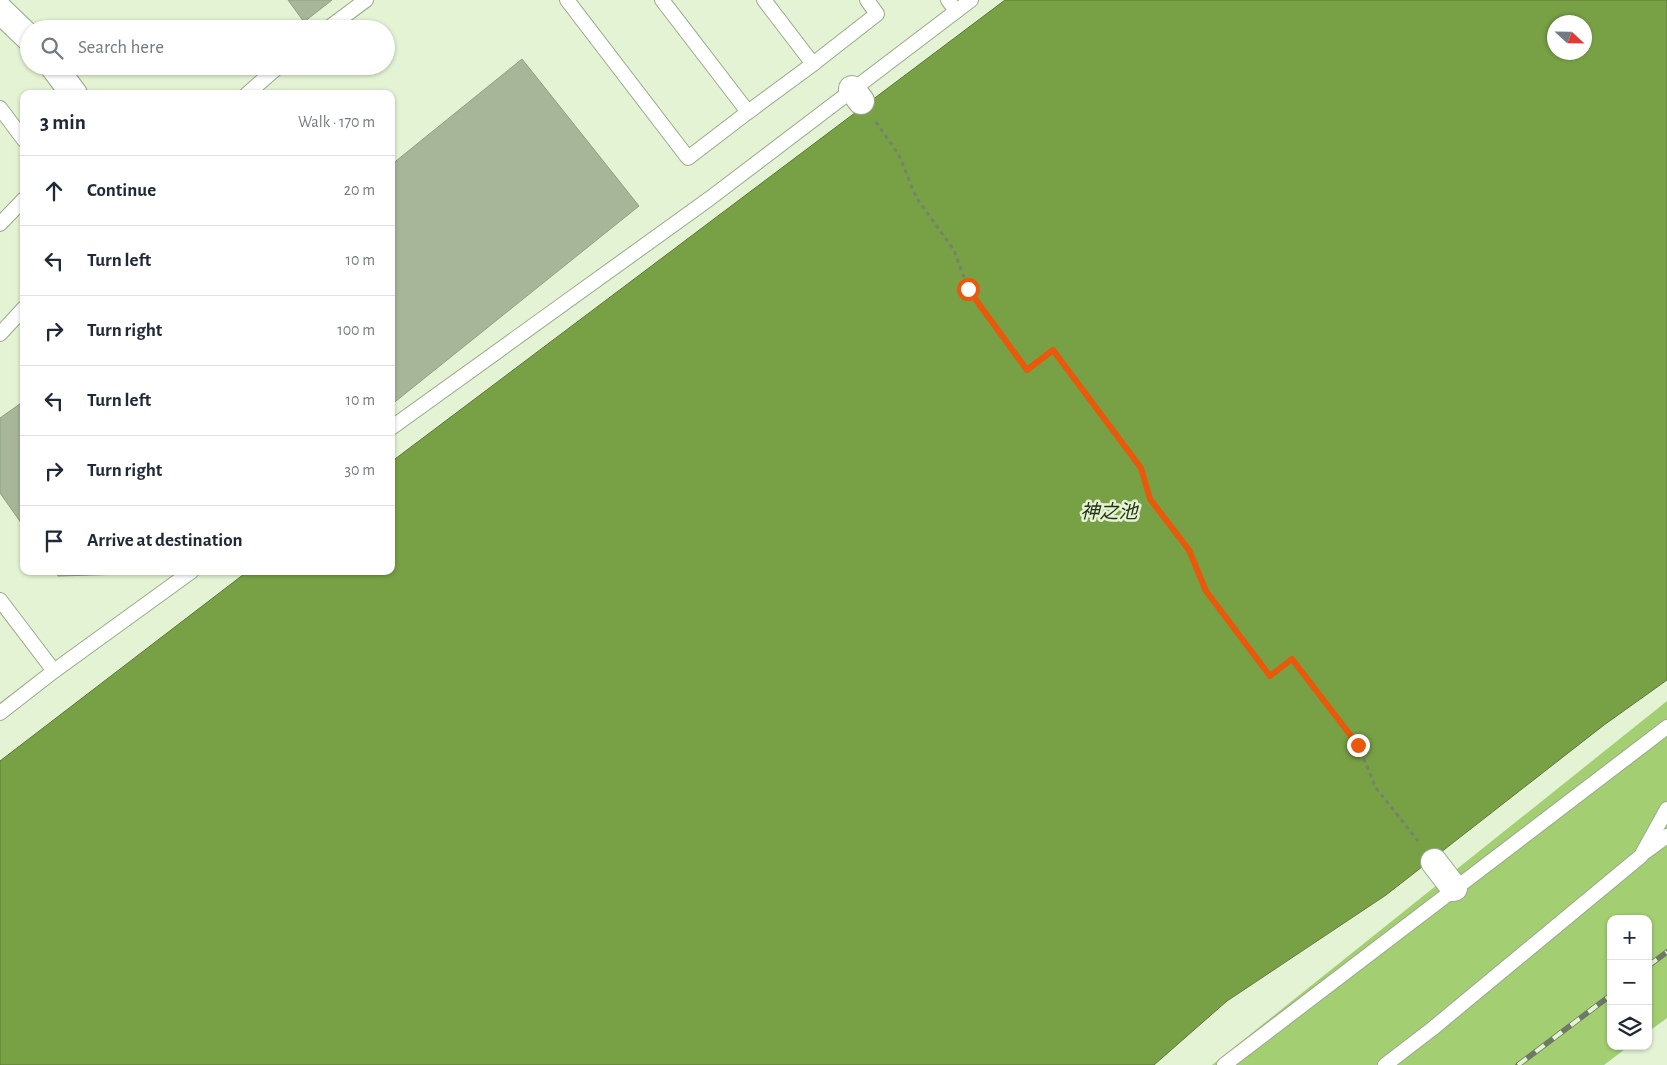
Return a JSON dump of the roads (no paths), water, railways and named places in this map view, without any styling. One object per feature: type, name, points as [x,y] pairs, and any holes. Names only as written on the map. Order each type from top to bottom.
[{"type":"street","points":[[0,10],[20,29]]},
{"type":"street","points":[[60,75],[71,90]]},
{"type":"street","points":[[1434,862],[1454,888]]},
{"type":"lane","points":[[339,20],[366,0]]},
{"type":"lane","points":[[567,0],[688,158],[877,14],[867,0]]},
{"type":"lane","points":[[662,0],[748,112]]},
{"type":"lane","points":[[764,0],[813,64]]},
{"type":"lane","points":[[395,425],[856,95],[952,5],[971,0]]},
{"type":"lane","points":[[251,90],[268,75]]},
{"type":"lane","points":[[0,108],[20,135]]},
{"type":"lane","points":[[0,224],[20,202]]},
{"type":"lane","points":[[0,334],[20,312]]},
{"type":"lane","points":[[0,713],[54,670],[186,575]]},
{"type":"lane","points":[[0,600],[54,670]]},
{"type":"lane","points":[[1224,1065],[1667,727]]},
{"type":"lane","points":[[1641,856],[1667,809]]},
{"type":"lane","points":[[1385,1065],[1432,1029],[1667,836]]},
{"type":"water","name":"神之池","points":[[1005,0],[1667,0],[1667,680],[1604,725],[1386,895],[1227,1001],[1154,1065],[0,1065],[0,761],[243,575],[395,575],[395,459]]},
{"type":"railway","points":[[1652,963],[1667,952]]},
{"type":"railway","points":[[1518,1065],[1607,998]]}]
